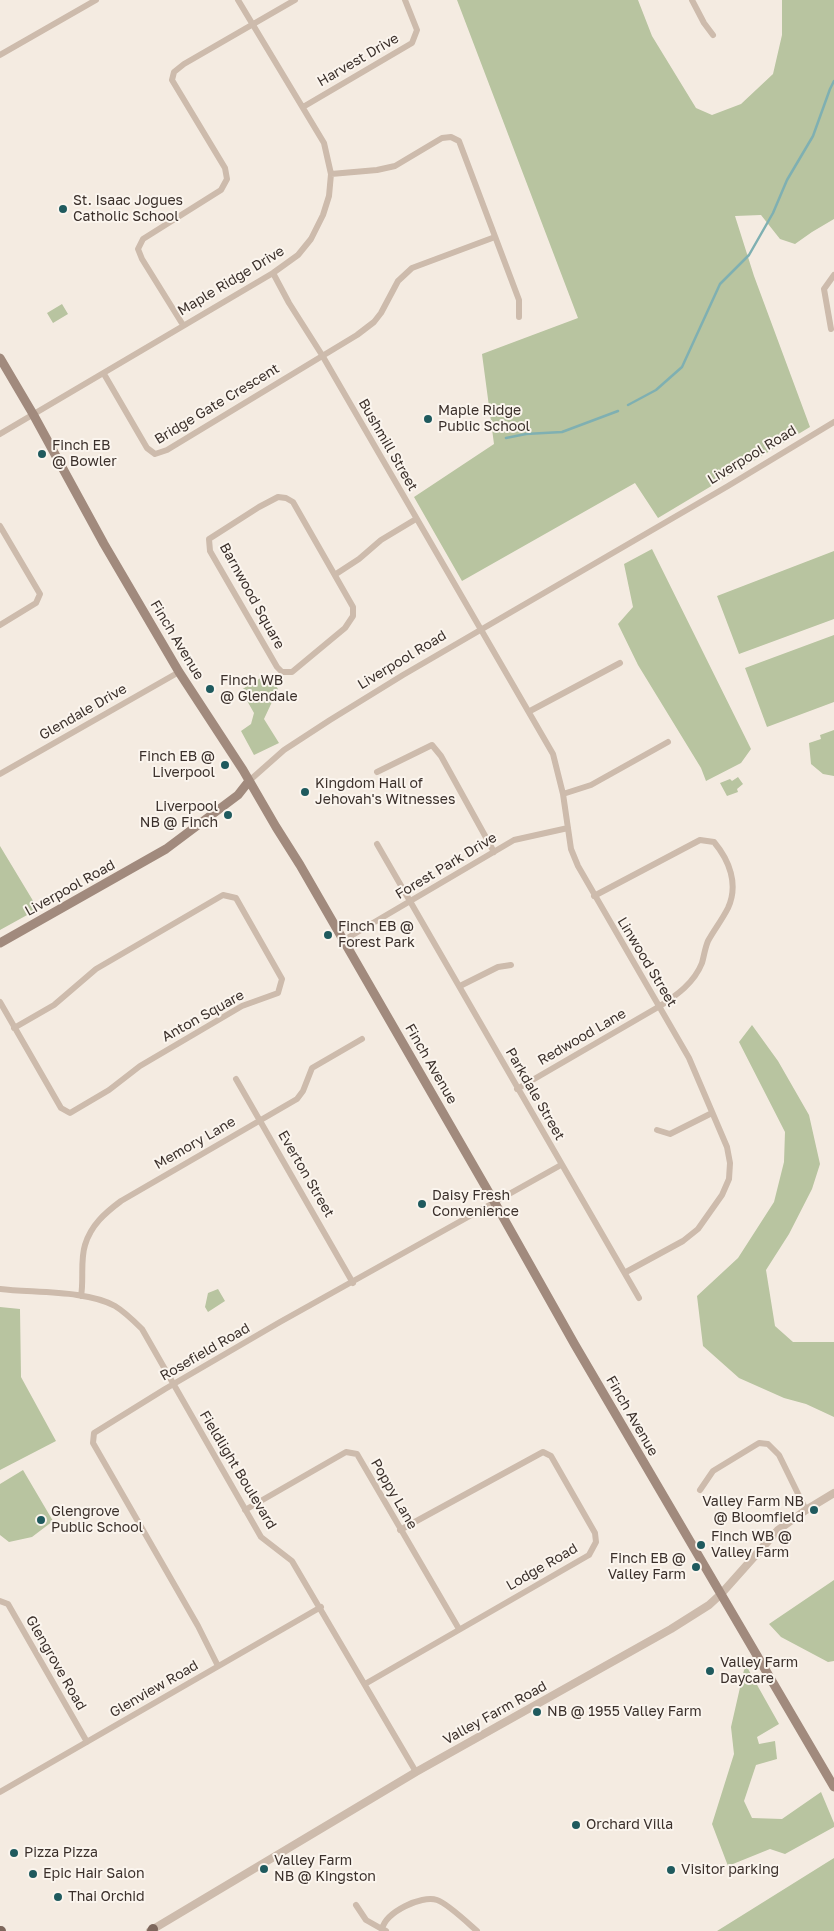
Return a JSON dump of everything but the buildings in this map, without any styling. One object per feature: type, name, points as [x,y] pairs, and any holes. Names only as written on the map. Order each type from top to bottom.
[{"type":"main road","name":"Finch Avenue","points":[[0,358],[104,544],[179,672],[249,781],[344,940],[575,1345],[834,1787]]},
{"type":"main road","name":"Liverpool Road","points":[[0,943],[166,849],[238,795],[249,781]]},
{"type":"street","points":[[0,55],[96,0]]},
{"type":"street","name":"Maple Ridge Drive","points":[[0,434],[273,273],[298,255],[311,239],[329,196],[331,174],[324,143],[238,0]]},
{"type":"street","points":[[183,325],[142,259],[138,249],[143,239],[221,190],[227,179],[225,168],[172,80],[174,72],[184,64],[295,0]]},
{"type":"street","name":"Harvest Drive","points":[[303,107],[412,43],[416,30],[405,0]]},
{"type":"street","points":[[692,0],[704,24],[713,35]]},
{"type":"street","points":[[331,174],[378,170],[395,166],[442,138],[452,137],[459,140],[519,300],[519,317]]},
{"type":"street","points":[[322,355],[357,335],[374,322],[398,281],[412,268],[495,237]]},
{"type":"street","name":"Bushmill Street","points":[[273,273],[288,303],[322,355],[481,630]]},
{"type":"street","points":[[831,329],[824,290],[834,275]]},
{"type":"street","name":"Bridge Gate Crescent","points":[[104,374],[147,448],[155,454],[167,450],[322,355]]},
{"type":"street","name":"Liverpool Road","points":[[249,781],[284,750],[330,720],[834,422]]},
{"type":"street","name":"Barnwood Square","points":[[278,497],[286,498],[294,502],[336,574],[353,607],[353,616],[344,628],[292,672],[282,672],[277,668],[210,551],[209,539],[259,507],[278,497]]},
{"type":"street","points":[[336,574],[359,559],[381,540],[416,519]]},
{"type":"street","points":[[0,526],[40,594],[36,603],[0,625]]},
{"type":"street","name":"Linwood Street","points":[[481,630],[530,711],[553,754],[563,794],[571,849],[578,866],[689,1058],[727,1147],[730,1163],[729,1179],[722,1195],[698,1229],[683,1241],[626,1272]]},
{"type":"street","points":[[530,711],[620,663]]},
{"type":"street","name":"Glendale Drive","points":[[0,774],[179,672]]},
{"type":"street","points":[[563,794],[591,785],[668,742]]},
{"type":"street","points":[[377,772],[432,744],[441,756],[494,852]]},
{"type":"street","name":"Forest Park Drive","points":[[344,940],[514,840],[568,828]]},
{"type":"street","name":"Redwood Lane","points":[[517,1089],[660,1006],[676,996],[690,982],[701,964],[707,942],[728,907],[733,890],[731,870],[724,854],[714,842],[700,840],[594,896]]},
{"type":"street","name":"Parkdale Street","points":[[376,844],[440,957],[460,986],[561,1165],[626,1272],[639,1298]]},
{"type":"street","name":"Anton Square","points":[[0,1002],[14,1028],[61,1108],[70,1113],[109,1090],[140,1066],[242,1006],[278,993],[282,979],[236,898],[223,895],[96,969],[54,1005],[14,1028]]},
{"type":"street","points":[[460,986],[498,967],[511,966]]},
{"type":"street","name":"Memory Lane","points":[[82,1296],[84,1246],[92,1228],[103,1214],[121,1200],[297,1099],[303,1091],[308,1072],[312,1068],[362,1040]]},
{"type":"street","name":"Everton Street","points":[[236,1079],[353,1283]]},
{"type":"street","points":[[657,1130],[670,1134],[712,1113]]},
{"type":"street","name":"Rosefield Road","points":[[218,1666],[198,1626],[93,1442],[94,1433],[280,1322],[353,1283],[561,1165]]},
{"type":"street","name":"Fieldlight Boulevard","points":[[0,1289],[82,1296],[114,1306],[129,1316],[142,1329],[261,1537],[292,1561],[321,1607],[416,1772]]},
{"type":"street","points":[[700,1490],[713,1471],[759,1443],[768,1444],[779,1455],[806,1510]]},
{"type":"street","name":"Poppy Lane","points":[[245,1510],[346,1452],[357,1454],[459,1629]]},
{"type":"street","name":"Lodge Road","points":[[366,1684],[589,1555],[596,1542],[595,1533],[551,1456],[543,1452],[400,1530]]},
{"type":"street","name":"Valley Farm Road","points":[[152,1930],[416,1772],[671,1629],[710,1605],[778,1530],[834,1493]]},
{"type":"street","name":"Glengrove Road","points":[[0,1601],[8,1604],[87,1742]]},
{"type":"street","name":"Glenview Road","points":[[0,1792],[321,1607]]},
{"type":"street","points":[[384,1930],[383,1925],[396,1911],[421,1900],[437,1900],[477,1931]]},
{"type":"street","points":[[356,1905],[366,1920],[384,1930]]},
{"type":"green space","points":[[457,0],[638,0],[652,36],[696,108],[712,115],[741,104],[773,74],[782,35],[782,0],[834,0],[834,219],[795,244],[780,239],[761,215],[735,216],[754,276],[810,427],[658,518],[635,483],[462,581],[414,497],[494,444],[482,354],[578,318]]},
{"type":"green space","points":[[62,304],[68,314],[53,323],[47,313]]},
{"type":"green space","points":[[652,549],[751,749],[741,763],[706,781],[701,768],[638,665],[618,624],[633,607],[624,564]]},
{"type":"green space","points":[[834,551],[834,619],[739,654],[717,596]]},
{"type":"green space","points":[[834,635],[834,702],[767,727],[745,668]]},
{"type":"green space","points":[[267,674],[278,689],[264,719],[279,743],[254,755],[241,731],[251,724],[254,713],[241,690]]},
{"type":"green space","points":[[834,730],[834,776],[823,774],[811,764],[809,743],[821,739],[820,735]]},
{"type":"green space","points":[[738,777],[743,784],[737,789],[738,792],[727,796],[720,783],[730,779],[732,781]]},
{"type":"green space","points":[[0,846],[38,909],[0,930]]},
{"type":"green space","points":[[752,1025],[778,1061],[809,1115],[820,1164],[812,1189],[789,1234],[766,1270],[775,1326],[793,1342],[834,1342],[834,1417],[739,1378],[703,1346],[697,1296],[738,1258],[774,1202],[784,1162],[785,1132],[739,1042]]},
{"type":"green space","points":[[218,1289],[225,1301],[208,1312],[205,1307],[208,1293]]},
{"type":"green space","points":[[0,1307],[20,1309],[21,1377],[56,1441],[0,1470]]},
{"type":"green space","points":[[23,1470],[53,1521],[32,1537],[9,1542],[0,1535],[0,1484]]},
{"type":"green space","points":[[834,1580],[834,1661],[828,1662],[781,1637],[769,1624]]},
{"type":"green space","points":[[747,1667],[779,1724],[757,1737],[759,1744],[775,1741],[777,1759],[756,1765],[744,1801],[752,1818],[782,1819],[821,1792],[834,1827],[785,1854],[770,1849],[728,1866],[712,1824],[734,1754],[731,1727],[744,1670]]},
{"type":"green space","points":[[834,1858],[834,1931],[717,1931]]},
{"type":"waterway","points":[[628,405],[656,390],[682,367],[720,284],[749,255],[773,213],[787,180],[813,136],[834,81]]},
{"type":"waterway","points":[[506,438],[526,434],[562,432],[618,411]]},
{"type":"place","name":"St. Isaac Jogues Catholic School","points":[[63,209]]},
{"type":"place","name":"Maple Ridge Public School","points":[[428,419]]},
{"type":"place","name":"Finch EB @ Bowler","points":[[42,454]]},
{"type":"place","name":"Finch WB @ Glendale","points":[[210,689]]},
{"type":"place","name":"Finch EB @ Liverpool","points":[[225,765]]},
{"type":"place","name":"Kingdom Hall of Jehovah's Witnesses","points":[[305,792]]},
{"type":"place","name":"Liverpool NB @ Finch","points":[[228,815]]},
{"type":"place","name":"Finch EB @ Forest Park","points":[[328,935]]},
{"type":"place","name":"Daisy Fresh Convenience","points":[[422,1204]]},
{"type":"place","name":"Valley Farm NB @ Bloomfield","points":[[814,1510]]},
{"type":"place","name":"Glengrove Public School","points":[[41,1520]]},
{"type":"place","name":"Finch WB @ Valley Farm","points":[[701,1545]]},
{"type":"place","name":"Finch EB @ Valley Farm","points":[[696,1567]]},
{"type":"place","name":"Valley Farm Daycare","points":[[710,1671]]},
{"type":"place","name":"NB @ 1955 Valley Farm","points":[[537,1712]]},
{"type":"place","name":"Orchard Villa","points":[[576,1825]]},
{"type":"place","name":"Pizza Pizza","points":[[14,1853]]},
{"type":"place","name":"Valley Farm NB @ Kingston","points":[[264,1869]]},
{"type":"place","name":"Visitor parking","points":[[671,1870]]},
{"type":"place","name":"Epic Hair Salon","points":[[33,1874]]},
{"type":"place","name":"Thai Orchid","points":[[58,1897]]}]
